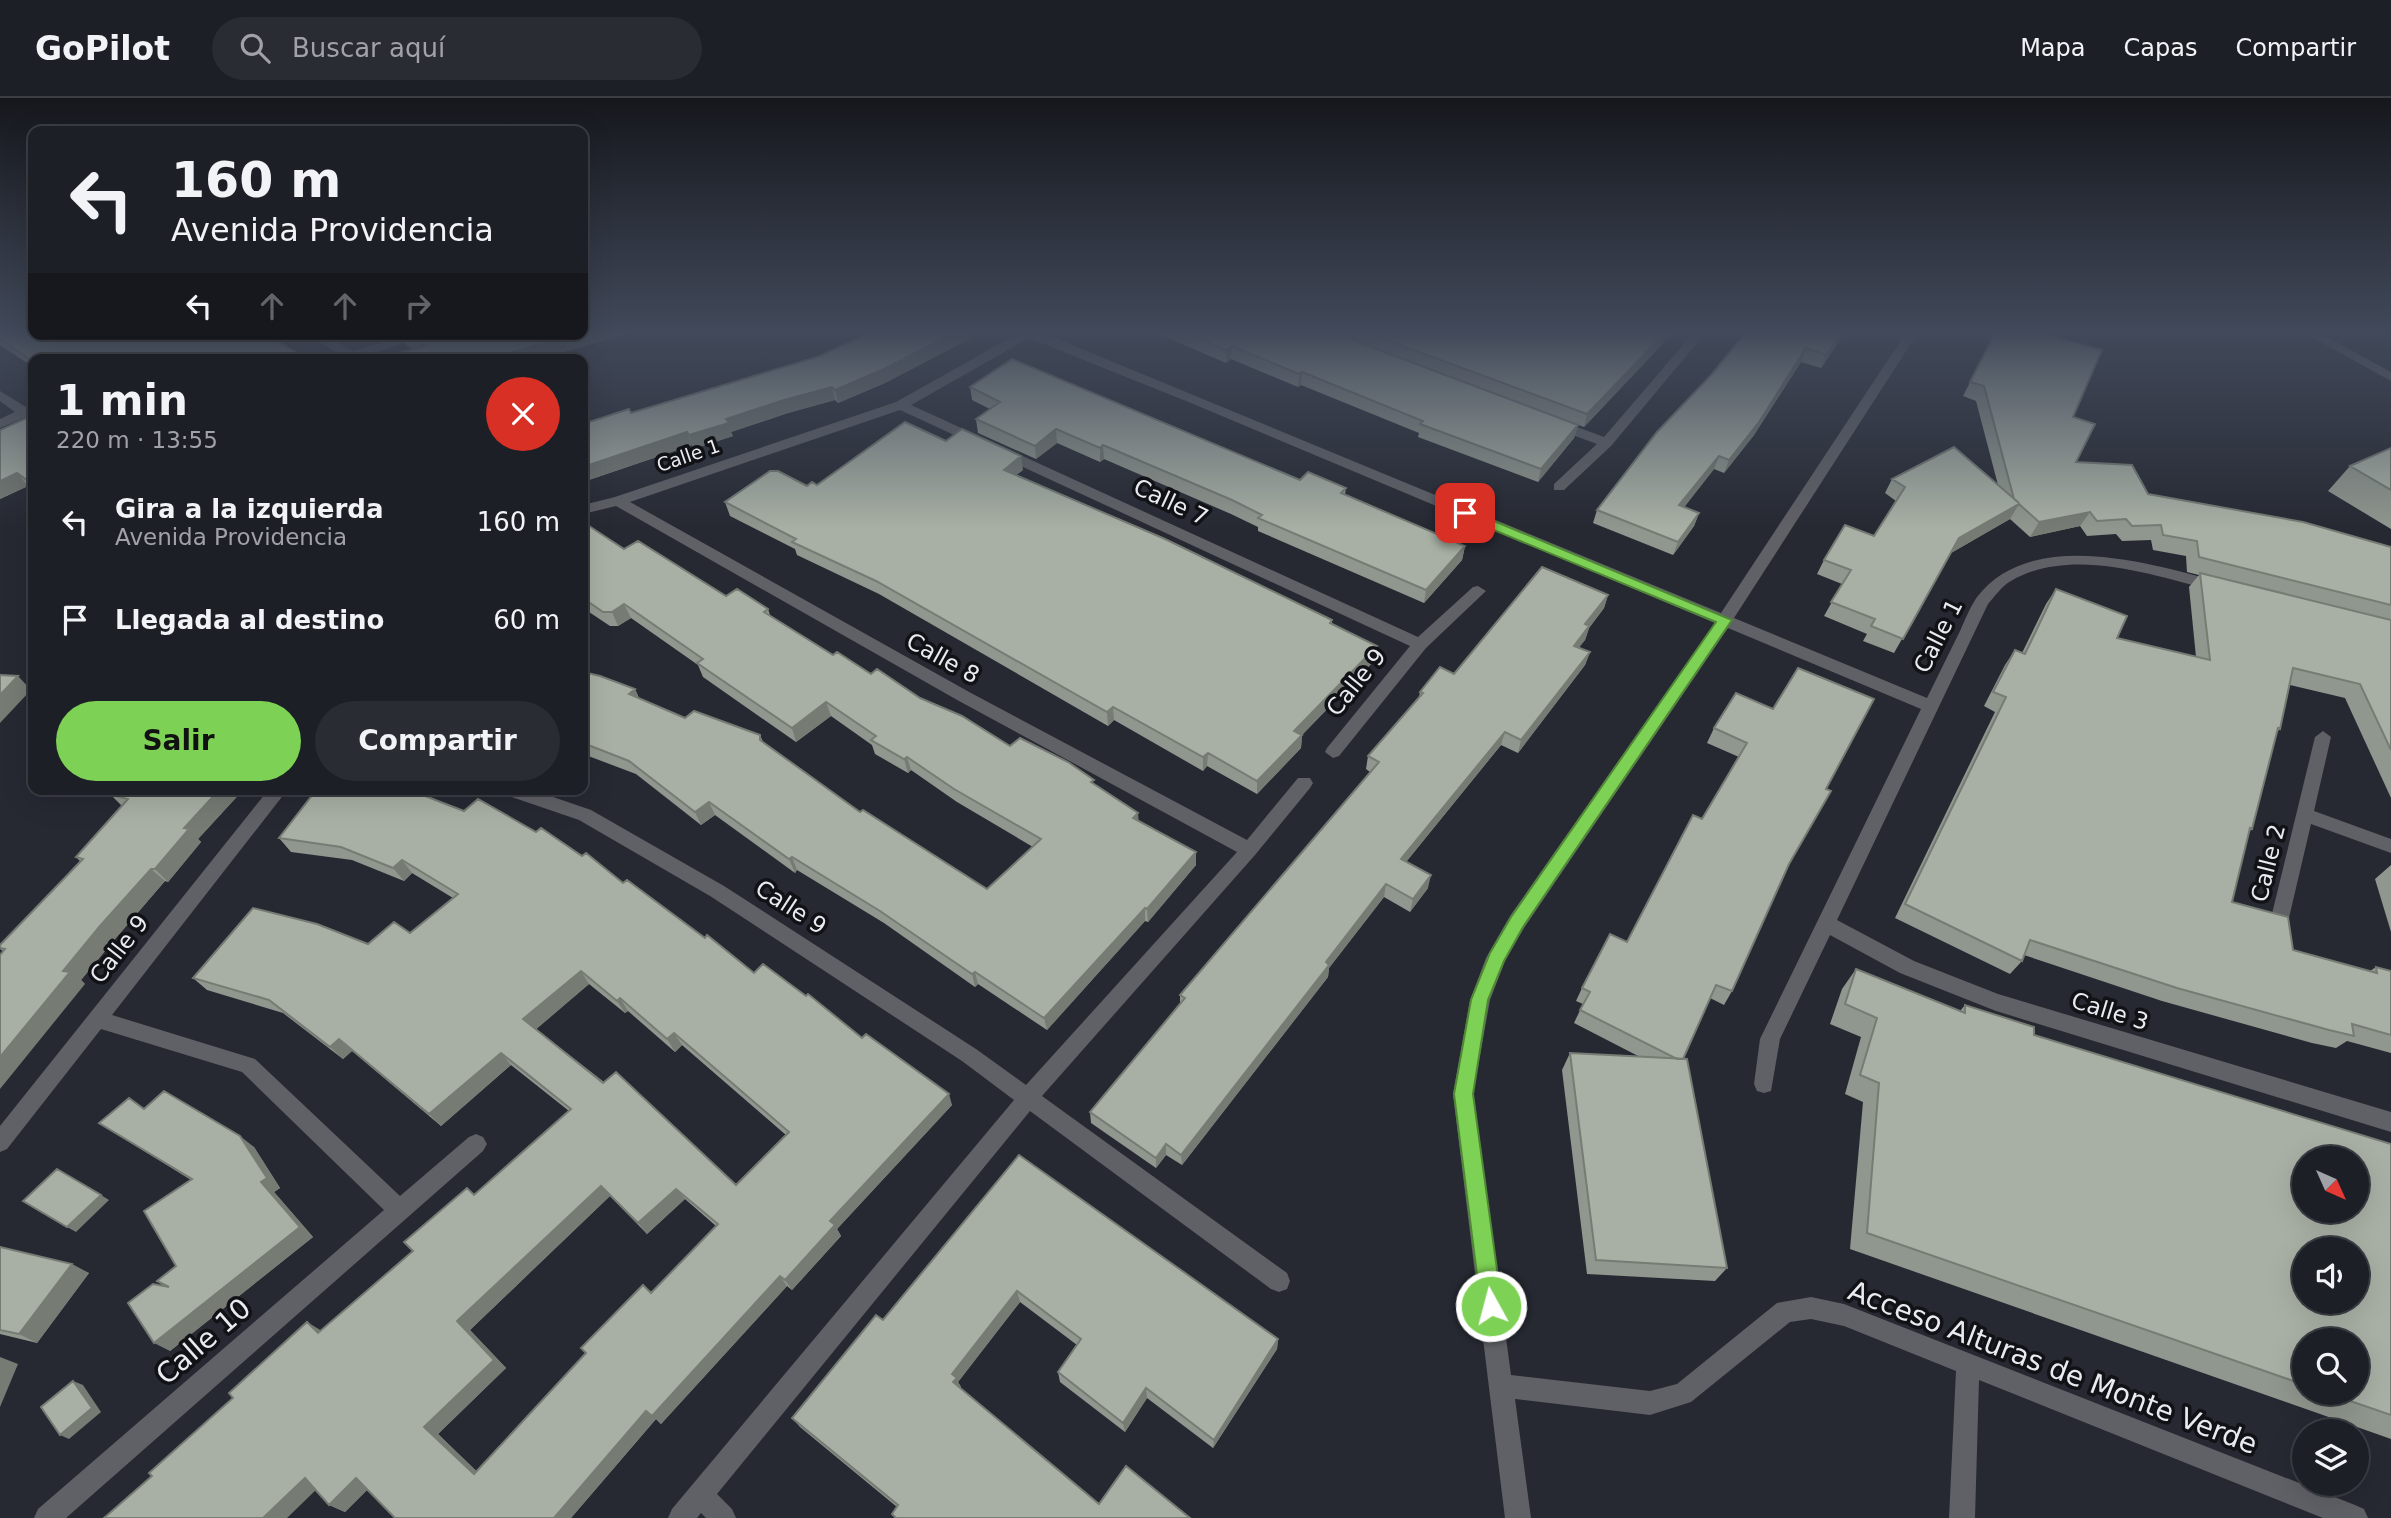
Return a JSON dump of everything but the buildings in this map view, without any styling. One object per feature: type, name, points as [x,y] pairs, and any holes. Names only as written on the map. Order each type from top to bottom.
[{"type":"street","points":[[2,397],[28,410]]},
{"type":"street","name":"Calle 1","points":[[588,508],[618,501],[901,405],[914,397]]},
{"type":"street","points":[[1186,397],[1928,706]]},
{"type":"street","points":[[1559,487],[1606,443],[1645,397]]},
{"type":"street","points":[[1518,1518],[1463,1094],[1479,1000],[1496,958],[1517,922],[1725,620],[1870,397]]},
{"type":"street","name":"Calle 7","points":[[901,405],[1420,644]]},
{"type":"street","points":[[0,424],[28,411]]},
{"type":"street","points":[[1546,420],[1606,443]]},
{"type":"street","name":"Calle 8","points":[[618,501],[965,697],[1248,850]]},
{"type":"street","name":"Calle 1","points":[[1764,1084],[1770,1039],[1928,706],[1982,601],[2005,578],[2041,565],[2087,561],[2139,567],[2231,590]]},
{"type":"street","name":"Calle 9","points":[[1333,752],[1420,644],[1478,591]]},
{"type":"street","name":"Calle 2","points":[[2279,922],[2323,737]]},
{"type":"street","points":[[681,1518],[1027,1099],[1304,783]]},
{"type":"street","name":"Calle 9","points":[[0,1142],[274,795]]},
{"type":"street","name":"Calle 9","points":[[527,795],[585,815],[718,891],[969,1055],[1279,1281]]},
{"type":"street","name":"Calle 2","points":[[2305,815],[2391,846]]},
{"type":"street","name":"Calle 3","points":[[1825,923],[1907,967],[1996,1002],[2391,1122]]},
{"type":"street","points":[[97,1019],[248,1065],[398,1209]]},
{"type":"street","name":"Calle 10","points":[[47,1518],[398,1209],[476,1144]]},
{"type":"street","name":"Acceso Alturas de Monte Verde","points":[[1502,1386],[1650,1403],[1683,1394],[1775,1317],[1798,1308],[1844,1315],[2355,1518]]},
{"type":"street","points":[[1962,1518],[1968,1364]]},
{"type":"street","points":[[701,1495],[723,1518]]},
{"type":"route","points":[[1465,513],[1725,620],[1517,922],[1496,958],[1479,1000],[1463,1094],[1491,1306]]}]
